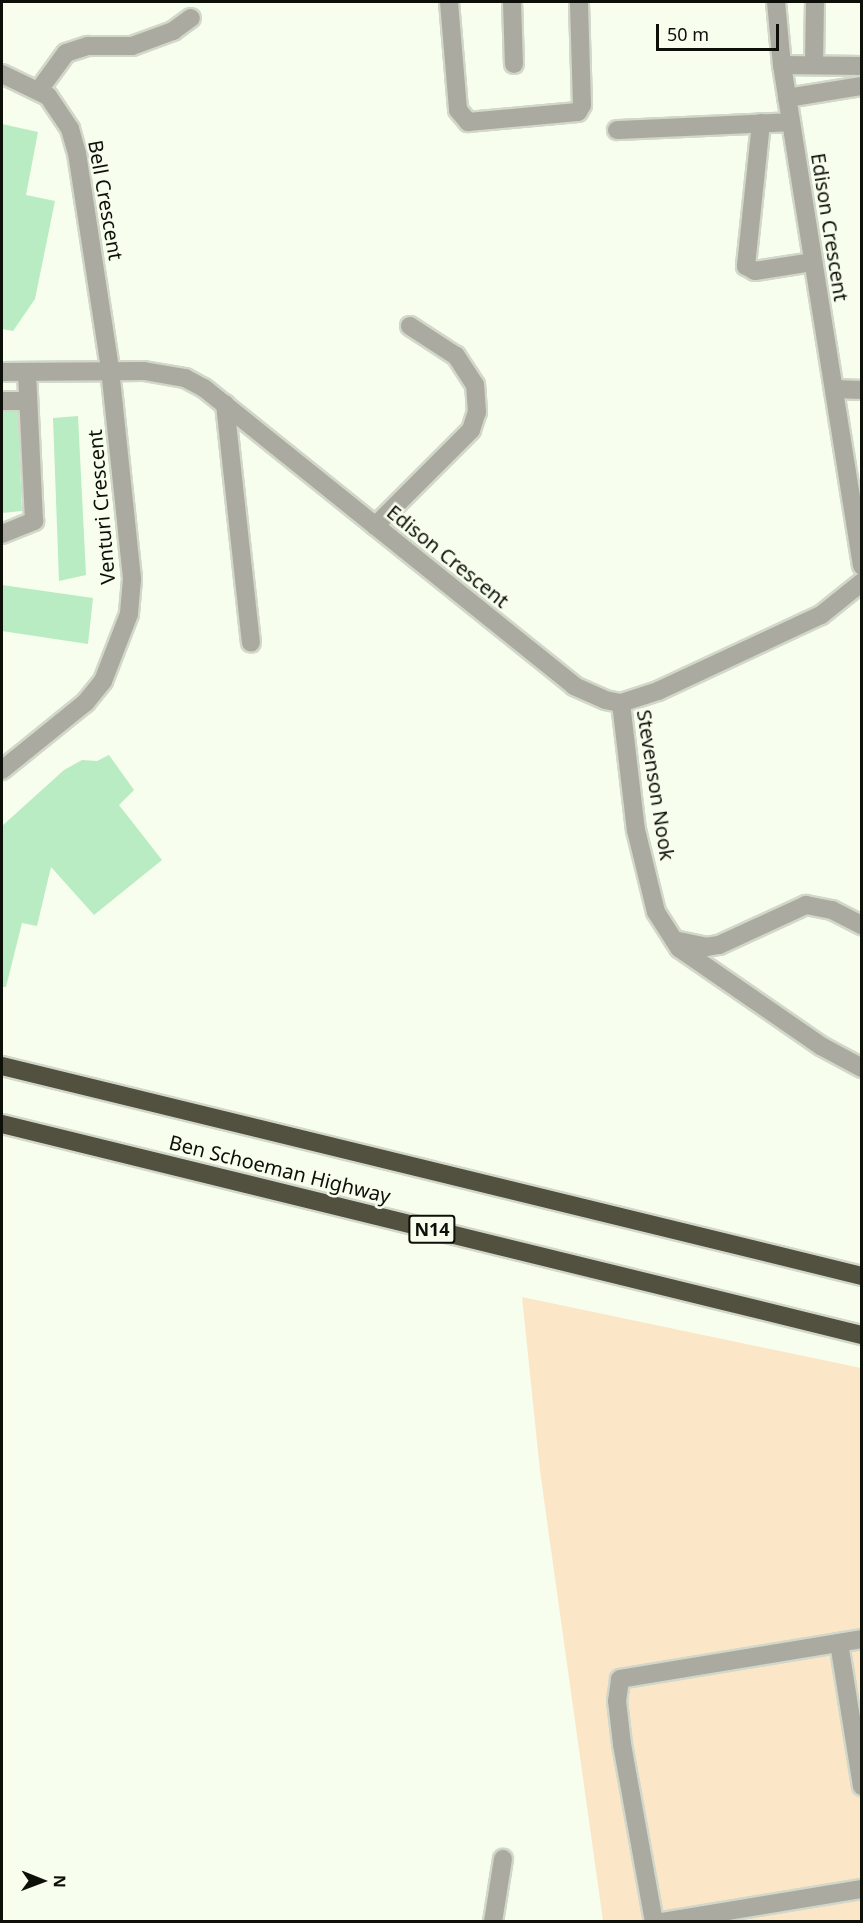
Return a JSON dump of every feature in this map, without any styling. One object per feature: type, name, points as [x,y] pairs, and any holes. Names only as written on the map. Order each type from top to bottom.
[{"type":"highway","name":"Ben Schoeman Highway","points":[[2,1066],[861,1276]]},
{"type":"highway","name":"Ben Schoeman Highway","points":[[2,1124],[861,1335]]},
{"type":"street","points":[[449,2],[458,110],[468,122],[578,112],[582,105],[579,2]]},
{"type":"street","points":[[512,2],[514,64]]},
{"type":"street","name":"Edison Crescent","points":[[776,2],[782,65],[834,388],[854,464],[861,567]]},
{"type":"street","points":[[814,64],[815,2]]},
{"type":"street","points":[[39,90],[66,53],[88,46],[132,46],[173,31],[191,18]]},
{"type":"street","points":[[782,65],[861,66]]},
{"type":"street","name":"Bell Crescent","points":[[2,74],[39,90],[58,109],[70,129],[77,153],[110,369]]},
{"type":"street","points":[[787,98],[861,86]]},
{"type":"street","points":[[617,130],[791,122]]},
{"type":"street","points":[[761,123],[745,262],[755,271],[813,262]]},
{"type":"street","points":[[375,526],[471,430],[477,412],[475,386],[456,356],[410,326]]},
{"type":"street","name":"Edison Crescent","points":[[2,372],[110,369],[184,378],[225,404],[574,686],[589,695],[621,703]]},
{"type":"street","name":"Venturi Crescent","points":[[2,770],[96,691],[129,614],[132,579],[110,369]]},
{"type":"street","points":[[2,534],[34,521],[27,372]]},
{"type":"street","points":[[834,388],[861,390]]},
{"type":"street","points":[[2,401],[28,400]]},
{"type":"street","points":[[225,404],[251,643]]},
{"type":"street","points":[[621,703],[658,692],[821,615],[861,582]]},
{"type":"street","name":"Stevenson Nook","points":[[621,703],[636,830],[656,912],[674,940],[695,962],[820,1046],[861,1068]]},
{"type":"street","points":[[674,940],[705,947],[719,945],[806,905],[832,910],[861,925]]},
{"type":"street","points":[[654,1922],[622,1744],[618,1682],[636,1674],[861,1639]]},
{"type":"street","points":[[840,1643],[861,1786]]},
{"type":"street","points":[[493,1922],[503,1859]]},
{"type":"street","points":[[662,1922],[861,1889]]},
{"type":"shaded area","points":[[522,1297],[861,1368],[861,1921],[603,1921],[540,1471]]},
{"type":"building","points":[[2,124],[38,132],[26,195],[55,201],[35,299],[13,331],[2,329]]},
{"type":"building","points":[[2,412],[18,412],[22,511],[2,513]]},
{"type":"building","points":[[78,416],[86,575],[59,581],[53,418]]},
{"type":"building","points":[[2,585],[93,598],[88,644],[2,631]]},
{"type":"building","points":[[109,755],[134,790],[119,805],[162,860],[94,915],[51,867],[37,926],[22,923],[6,987],[2,987],[2,826],[64,770],[82,760],[97,761]]}]
